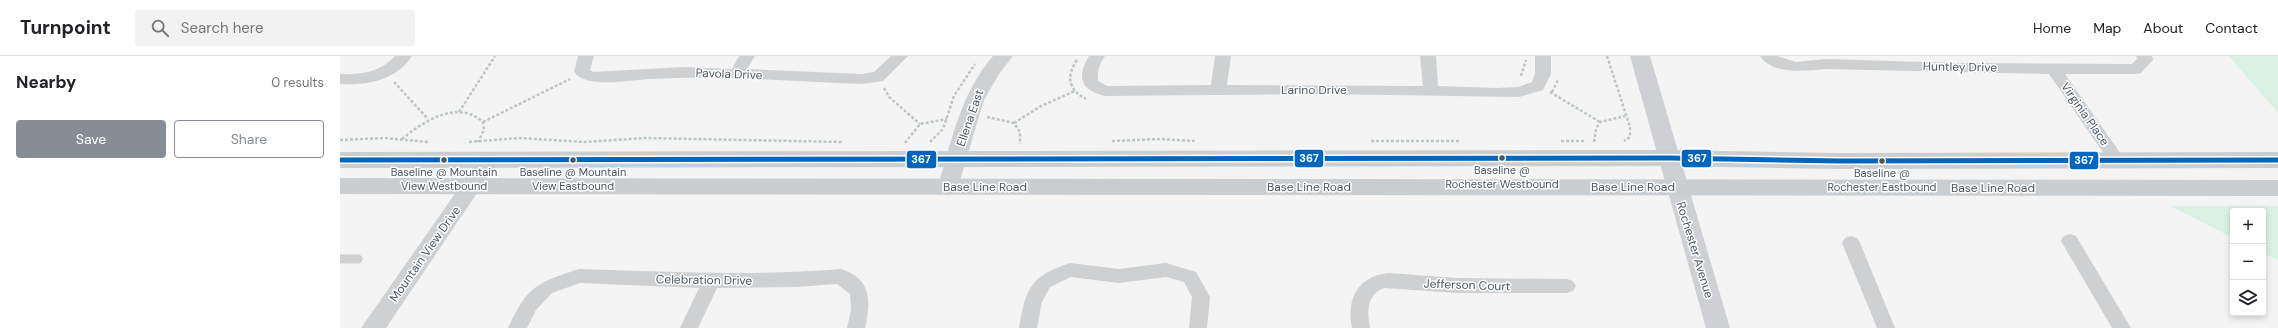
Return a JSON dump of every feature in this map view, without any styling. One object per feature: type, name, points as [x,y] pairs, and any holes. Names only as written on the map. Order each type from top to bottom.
[{"type":"main road","name":"Rochester Avenue","points":[[1640,56],[1676,187],[1718,328]]},
{"type":"main road","points":[[340,160],[1668,158],[1840,161],[2278,160]]},
{"type":"main road","name":"Base Line Road","points":[[340,186],[2278,188]]},
{"type":"street","points":[[340,80],[356,81],[385,73],[399,63],[404,56]]},
{"type":"street","points":[[582,72],[584,59],[586,56]]},
{"type":"street","points":[[736,74],[747,56]]},
{"type":"street","points":[[878,77],[900,56]]},
{"type":"street","name":"Ellena East","points":[[948,187],[972,104],[980,87],[994,66],[1004,56]]},
{"type":"street","points":[[1091,84],[1089,73],[1091,64],[1097,56]]},
{"type":"street","points":[[1218,91],[1223,56]]},
{"type":"street","points":[[1428,56],[1431,91]]},
{"type":"street","points":[[1538,86],[1543,74],[1543,56]]},
{"type":"street","name":"Huntley Drive","points":[[1770,58],[1796,67],[1825,64],[1955,62],[2054,68],[2136,69],[2144,58]]},
{"type":"street","name":"Virginia Place","points":[[2054,68],[2117,160]]},
{"type":"street","name":"Pavola Drive","points":[[582,72],[591,77],[684,72],[862,79],[878,77]]},
{"type":"street","name":"Larino Drive","points":[[1091,84],[1105,91],[1127,92],[1324,89],[1519,92],[1538,86]]},
{"type":"street","name":"Mountain View Drive","points":[[374,328],[489,160]]},
{"type":"street","points":[[2070,241],[2122,328]]},
{"type":"street","points":[[1851,243],[1886,328]]},
{"type":"street","points":[[1028,328],[1033,300],[1044,282],[1070,270],[1119,276],[1166,270],[1190,278],[1201,297],[1198,328]]},
{"type":"street","name":"Celebration Drive","points":[[517,328],[529,305],[546,288],[579,276],[711,281],[796,280],[841,276],[859,291],[860,310],[856,328]]},
{"type":"street","points":[[690,328],[711,281]]},
{"type":"street","name":"Jefferson Court","points":[[1361,328],[1357,313],[1360,299],[1369,289],[1384,281],[1444,285],[1566,286]]},
{"type":"lane","points":[[340,259],[358,259]]},
{"type":"path","points":[[459,112],[495,56]]},
{"type":"path","points":[[1516,79],[1522,76],[1524,71],[1525,56]]},
{"type":"path","points":[[1607,56],[1625,116],[1630,127],[1630,137],[1622,143]]},
{"type":"path","points":[[923,143],[929,143],[941,135],[959,86],[976,62]]},
{"type":"path","points":[[483,122],[582,72]]},
{"type":"path","points":[[385,73],[428,119]]},
{"type":"path","points":[[1522,76],[1600,122],[1625,116]]},
{"type":"path","points":[[878,77],[889,97],[920,124]]},
{"type":"path","points":[[987,117],[1014,122],[1041,106],[1091,84]]},
{"type":"path","points":[[985,123],[988,110]]},
{"type":"path","points":[[402,139],[428,119],[459,112],[473,114],[483,122],[484,130],[478,142]]},
{"type":"path","points":[[905,144],[920,124],[947,118]]},
{"type":"path","points":[[1014,122],[1020,132],[1020,144]]},
{"type":"path","points":[[1594,142],[1596,129],[1600,122]]},
{"type":"path","points":[[464,142],[519,138],[584,142],[645,138],[686,140],[771,139],[851,142]]},
{"type":"path","points":[[340,140],[402,139],[434,143]]},
{"type":"path","points":[[1107,142],[1160,139],[1197,141]]},
{"type":"path","points":[[1554,142],[1572,139],[1601,143]]},
{"type":"path","points":[[1366,141],[1464,141]]},
{"type":"path","points":[[898,144],[911,144]]},
{"type":"path","points":[[1012,144],[1027,144]]},
{"type":"green space","points":[[2229,56],[2278,56],[2278,113]]},
{"type":"green space","points":[[2170,206],[2278,206],[2278,260],[2266,254],[2266,208],[2230,208],[2230,236]]},
{"type":"transit line","name":"367","points":[[340,160],[1668,158],[1840,161],[2278,160]]},
{"type":"place","name":"Baseline @ Rochester Westbound","points":[[1502,158]]},
{"type":"place","name":"Baseline @ Mountain View Westbound","points":[[444,160]]},
{"type":"place","name":"Baseline @ Mountain View Eastbound","points":[[573,160]]},
{"type":"place","name":"Baseline @ Rochester Eastbound","points":[[1882,161]]}]
